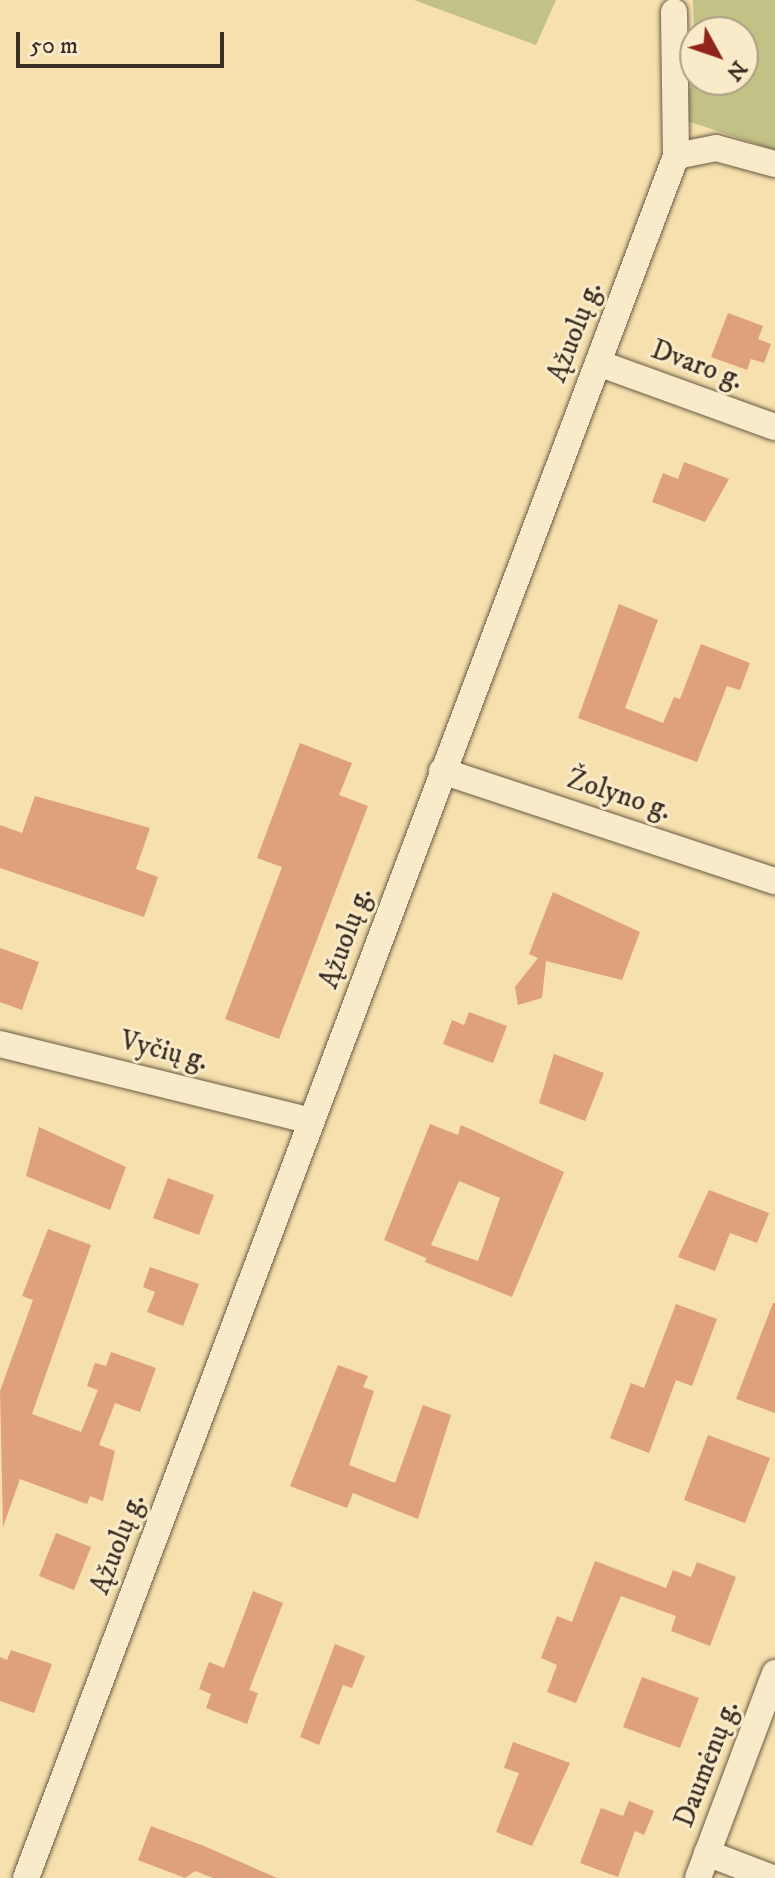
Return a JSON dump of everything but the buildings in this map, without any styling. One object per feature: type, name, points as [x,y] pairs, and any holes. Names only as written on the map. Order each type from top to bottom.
[{"type":"street","name":"Ąžuolų g.","points":[[26,1878],[676,156],[674,12]]},
{"type":"street","points":[[676,156],[716,148],[775,164]]},
{"type":"street","name":"Dvaro g.","points":[[598,363],[775,427]]},
{"type":"street","name":"Žolyno g.","points":[[442,771],[775,881]]},
{"type":"street","name":"Vyčių g.","points":[[0,1044],[312,1121]]},
{"type":"street","name":"Daumėnų g.","points":[[698,1878],[775,1673]]},
{"type":"street","points":[[707,1853],[772,1878]]},
{"type":"shaded area","points":[[414,0],[556,0],[536,45]]},
{"type":"shaded area","points":[[693,0],[775,0],[775,150],[681,119],[688,96],[759,96],[759,16],[693,16]]}]
